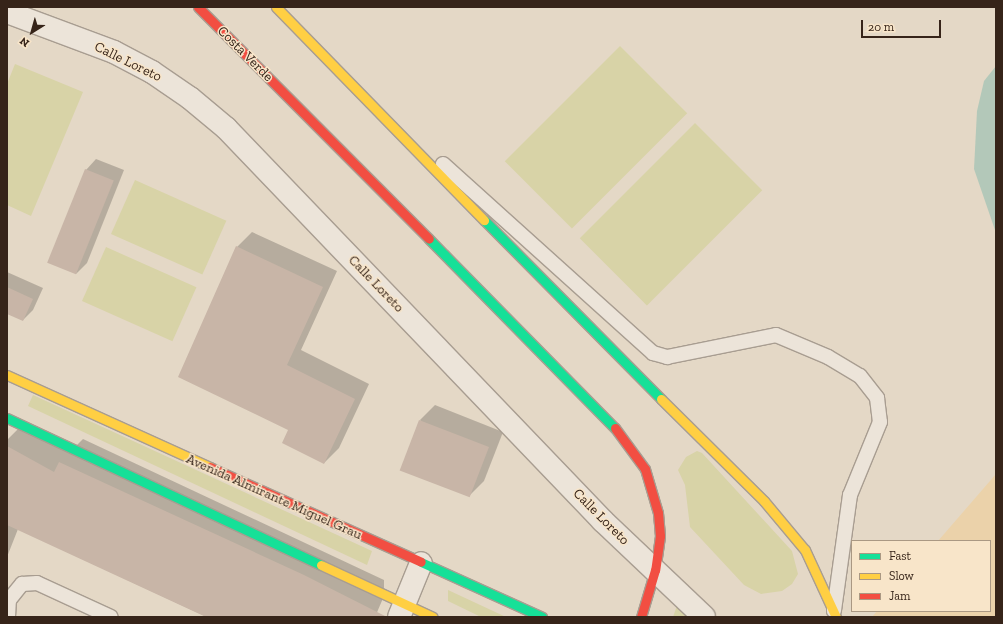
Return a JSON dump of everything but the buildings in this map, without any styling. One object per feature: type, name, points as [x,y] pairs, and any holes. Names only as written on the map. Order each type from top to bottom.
[{"type":"main road","name":"Costa Verde","points":[[198,7],[610,421],[645,469],[658,513],[660,536],[655,570],[641,617]]},
{"type":"main road","points":[[276,7],[601,340],[764,501],[805,550],[835,614]]},
{"type":"main road","name":"Avenida Almirante Miguel Grau","points":[[7,375],[542,617]]},
{"type":"main road","points":[[7,418],[402,611],[433,617]]},
{"type":"street","name":"Calle Loreto","points":[[7,12],[114,52],[152,72],[190,98],[226,128],[603,521],[704,617]]},
{"type":"street","points":[[402,611],[421,563]]},
{"type":"lane","points":[[336,67],[653,353],[667,357],[776,335],[828,357],[860,376],[877,398],[880,422],[850,495],[835,614]]},
{"type":"lane","points":[[8,617],[9,600],[22,584],[37,583],[111,617]]},
{"type":"shaded area","points":[[620,46],[687,113],[572,228],[505,161]]},
{"type":"shaded area","points":[[15,64],[83,92],[31,216],[7,205],[7,84]]},
{"type":"shaded area","points":[[996,66],[996,233],[974,169],[977,111],[984,81]]},
{"type":"shaded area","points":[[695,123],[762,190],[647,305],[580,238]]},
{"type":"shaded area","points":[[135,180],[226,221],[202,275],[111,234]]},
{"type":"shaded area","points":[[106,247],[196,287],[172,341],[82,301]]},
{"type":"shaded area","points":[[33,395],[372,551],[367,565],[28,406]]},
{"type":"shaded area","points":[[697,451],[702,453],[792,551],[798,574],[792,584],[782,591],[761,594],[744,585],[690,527],[685,485],[678,470],[686,457]]},
{"type":"shaded area","points":[[448,590],[506,617],[481,617],[448,601]]},
{"type":"shaded area","points":[[680,597],[699,617],[673,617]]},
{"type":"sand","points":[[996,474],[996,617],[872,617],[876,612],[991,612],[991,540],[939,540]]},
{"type":"traffic: fast","points":[[484,220],[661,399]]},
{"type":"traffic: fast","points":[[429,239],[615,428]]},
{"type":"traffic: fast","points":[[7,418],[321,565]]},
{"type":"traffic: fast","points":[[421,562],[542,617]]},
{"type":"traffic: slow","points":[[276,7],[484,220]]},
{"type":"traffic: slow","points":[[7,375],[210,467]]},
{"type":"traffic: slow","points":[[661,399],[764,501],[805,550],[836,617]]},
{"type":"traffic: slow","points":[[321,565],[433,617]]},
{"type":"traffic: jam","points":[[198,7],[429,239]]},
{"type":"traffic: jam","points":[[615,428],[645,469],[658,513],[660,536],[655,570],[641,617]]},
{"type":"traffic: jam","points":[[210,467],[421,562]]}]
